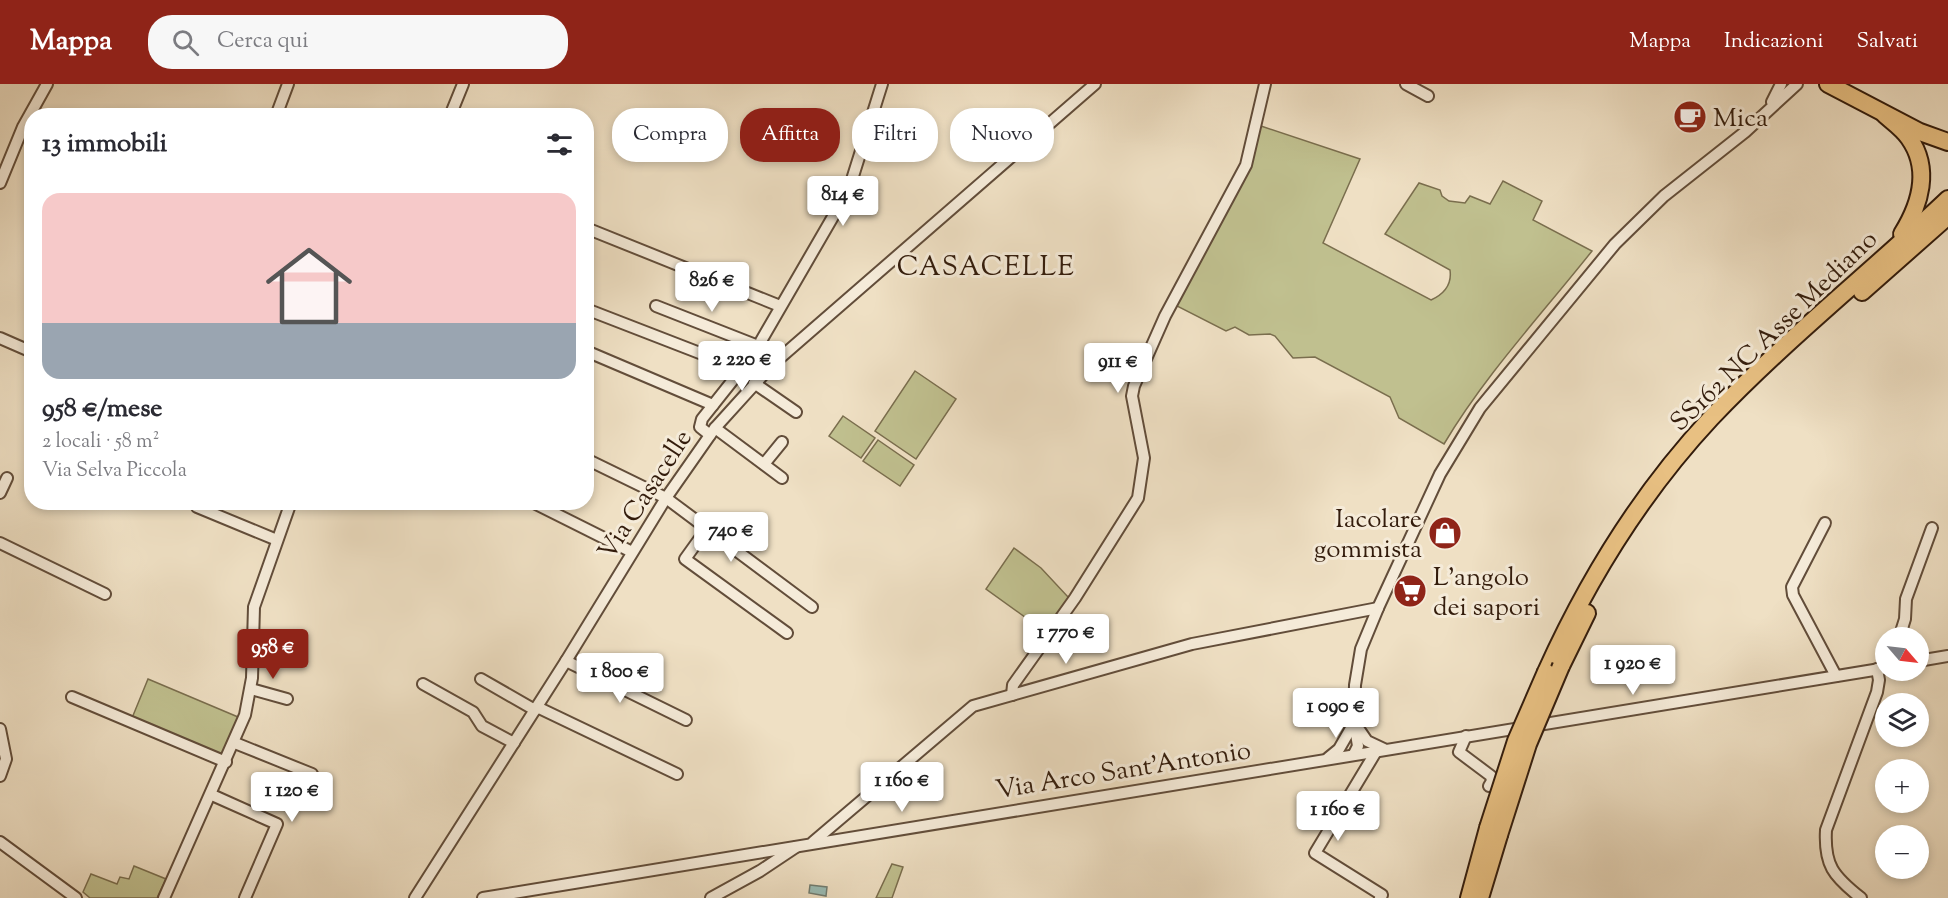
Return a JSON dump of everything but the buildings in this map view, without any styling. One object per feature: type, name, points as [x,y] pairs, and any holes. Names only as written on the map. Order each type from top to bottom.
[{"type":"highway","points":[[1828,84],[1885,115],[1948,142]]},
{"type":"highway","points":[[1885,115],[1909,138],[1918,158],[1922,179],[1919,200],[1912,217],[1889,252]]},
{"type":"highway","name":"SS162 NC Asse Mediano","points":[[1494,832],[1516,741],[1596,585],[1666,472],[1711,419],[1889,252],[1948,200]]},
{"type":"highway","name":"SS162 NC Asse Mediano","points":[[1622,543],[1681,470],[1738,406],[1941,226],[1948,216]]},
{"type":"highway","points":[[1468,898],[1494,832]]},
{"type":"highway","points":[[1480,898],[1494,832]]},
{"type":"street","points":[[37,108],[47,84]]},
{"type":"street","points":[[279,108],[288,84]]},
{"type":"street","points":[[453,108],[463,84]]},
{"type":"street","points":[[782,478],[764,464],[699,425],[759,346],[849,189],[882,84]]},
{"type":"street","name":"Via Casacelle","points":[[415,898],[536,709],[666,498],[713,432],[773,364],[1095,84]]},
{"type":"street","points":[[1012,695],[1013,685],[1075,598],[1138,498],[1144,458],[1132,396],[1134,386],[1165,316],[1246,165],[1265,84]]},
{"type":"street","points":[[1406,84],[1428,96]]},
{"type":"street","points":[[1769,107],[1782,84]]},
{"type":"street","points":[[1354,754],[1358,746],[1354,722],[1357,668],[1361,649],[1440,474],[1480,408],[1615,244],[1664,196],[1738,138],[1769,107],[1797,84]]},
{"type":"street","points":[[0,183],[24,137]]},
{"type":"street","points":[[594,231],[780,306]]},
{"type":"street","points":[[656,306],[759,346]]},
{"type":"street","points":[[594,312],[741,369]]},
{"type":"street","points":[[0,338],[24,348]]},
{"type":"street","points":[[759,346],[761,354],[773,364]]},
{"type":"street","points":[[594,354],[713,405]]},
{"type":"street","points":[[754,383],[796,412]]},
{"type":"street","points":[[764,464],[782,442]]},
{"type":"street","points":[[594,463],[666,498],[708,527],[812,607]]},
{"type":"street","points":[[0,493],[7,478]]},
{"type":"street","points":[[204,510],[277,540]]},
{"type":"street","points":[[165,898],[235,743],[251,689],[254,607],[288,510]]},
{"type":"street","points":[[548,510],[632,552]]},
{"type":"street","points":[[1825,523],[1792,587],[1793,595],[1836,676]]},
{"type":"street","points":[[708,527],[685,559],[787,633]]},
{"type":"street","points":[[1902,627],[1906,599],[1932,528]]},
{"type":"street","points":[[0,543],[105,594]]},
{"type":"street","points":[[813,842],[974,706],[1192,644],[1378,608]]},
{"type":"street","points":[[1929,659],[1948,656]]},
{"type":"street","points":[[566,661],[686,720]]},
{"type":"street","name":"Via Arco Sant'Antonio","points":[[483,898],[800,844],[1875,669]]},
{"type":"street","points":[[481,679],[536,709],[677,774]]},
{"type":"street","name":"Via Arco Sant'Antonio","points":[[1860,898],[1840,881],[1830,868],[1825,849],[1826,830],[1880,681]]},
{"type":"street","points":[[423,684],[473,712],[482,726],[514,742]]},
{"type":"street","points":[[251,689],[287,699]]},
{"type":"street","points":[[72,697],[226,762]]},
{"type":"street","points":[[1354,722],[1367,741],[1381,750],[1315,853],[1382,895],[1380,898]]},
{"type":"street","points":[[1328,759],[1339,749],[1354,722]]},
{"type":"street","points":[[0,729],[6,759],[0,777]]},
{"type":"street","points":[[1466,736],[1459,752],[1462,757],[1491,776],[1492,782],[1488,786]]},
{"type":"street","points":[[235,743],[312,774]]},
{"type":"street","points":[[212,795],[278,824],[245,898]]},
{"type":"street","points":[[0,842],[76,898]]},
{"type":"street","points":[[711,898],[760,871],[800,844]]},
{"type":"green space","points":[[1261,126],[1360,159],[1323,243],[1431,300],[1446,288],[1450,280],[1450,270],[1385,234],[1419,183],[1440,190],[1442,196],[1449,201],[1465,203],[1470,196],[1490,204],[1503,181],[1542,201],[1533,220],[1592,251],[1496,369],[1444,444],[1399,418],[1390,397],[1315,357],[1293,358],[1275,336],[1270,334],[1249,335],[1235,327],[1226,331],[1175,305]]},
{"type":"green space","points":[[915,371],[956,399],[916,459],[875,431]]},
{"type":"green space","points":[[843,416],[875,438],[861,458],[829,436]]},
{"type":"green space","points":[[878,440],[914,465],[900,486],[863,461]]},
{"type":"green space","points":[[1014,548],[1041,568],[1069,598],[1047,633],[986,589]]},
{"type":"green space","points":[[148,679],[238,717],[222,757],[132,718]]},
{"type":"green space","points":[[892,864],[903,867],[892,898],[876,898]]},
{"type":"green space","points":[[134,866],[166,879],[157,898],[90,898],[83,892],[91,874],[117,884],[120,877],[129,879]]},
{"type":"water","points":[[810,885],[827,887],[826,896],[809,893]]},
{"type":"place","name":"Mica","points":[[1690,117]]},
{"type":"place","name":"Iacolare gommista","points":[[1445,533]]},
{"type":"place","name":"L'angolo dei sapori","points":[[1410,591]]},
{"type":"district","name":"CASACELLE","points":[[986,266]]}]
